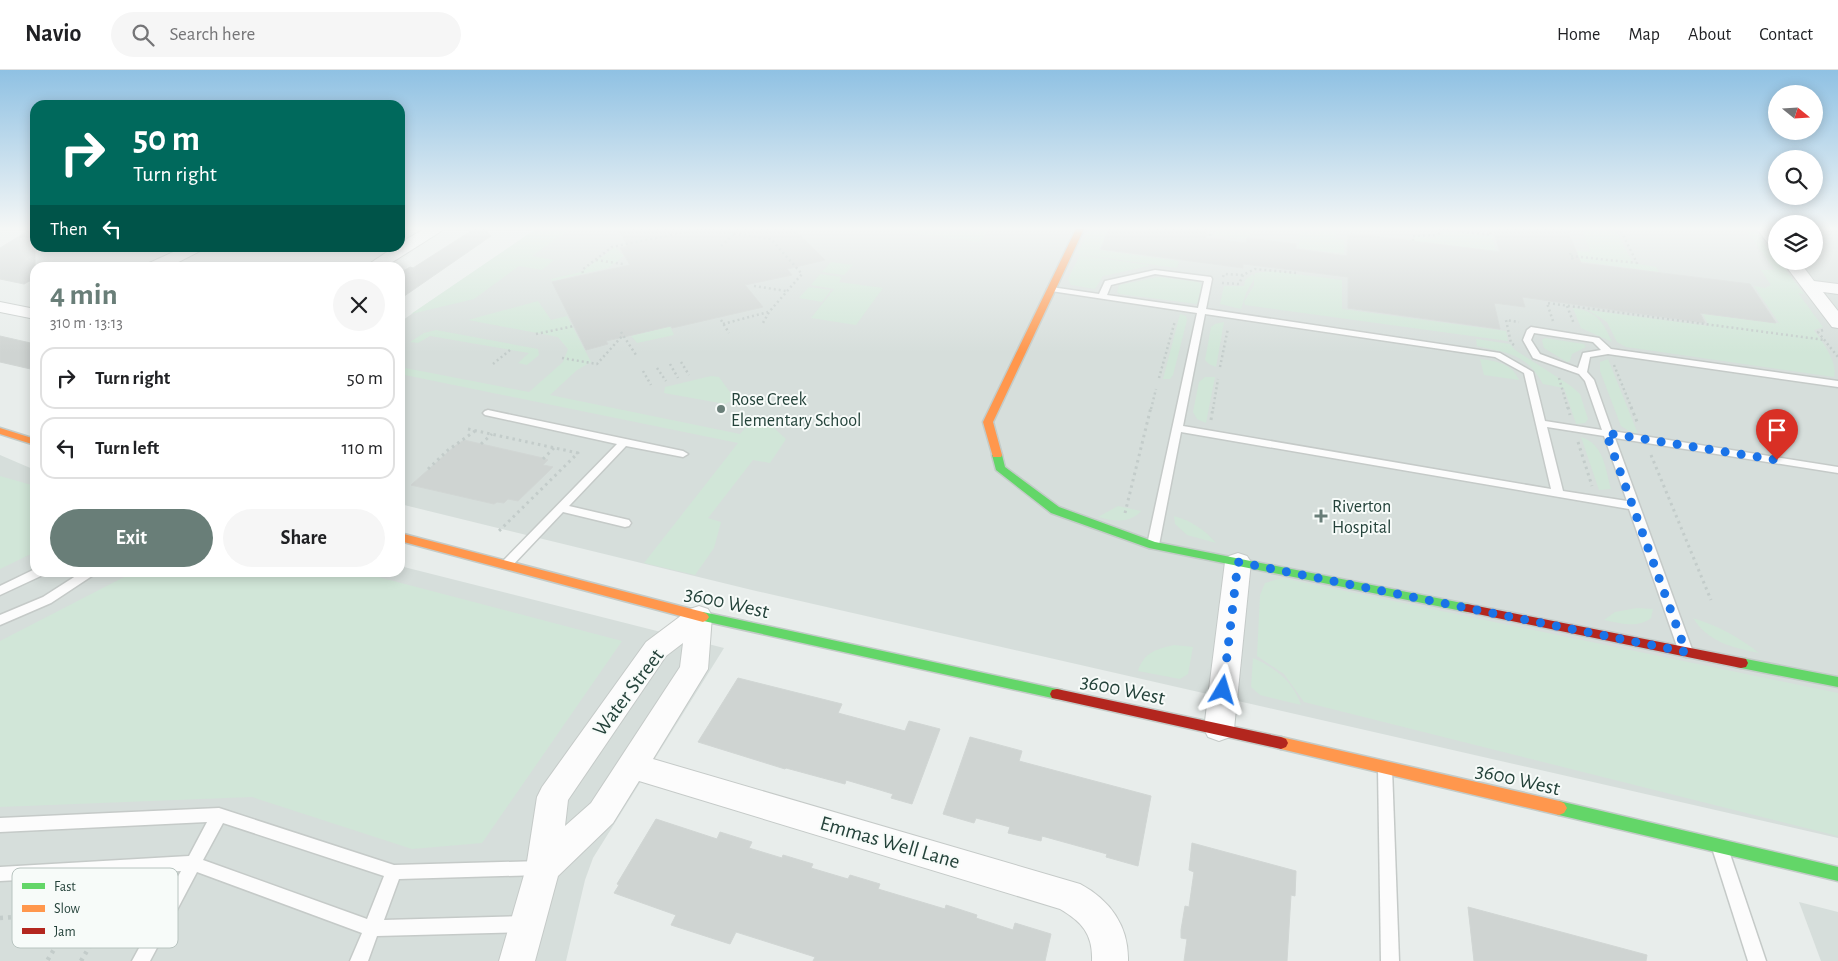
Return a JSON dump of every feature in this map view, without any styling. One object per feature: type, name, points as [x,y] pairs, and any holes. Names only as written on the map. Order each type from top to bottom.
[{"type":"street","points":[[1060,271],[988,422],[1000,468],[1055,510],[1153,545],[1838,682]]},
{"type":"street","points":[[1798,271],[1838,323]]},
{"type":"street","points":[[1809,285],[1838,289]]},
{"type":"street","points":[[0,307],[30,313]]},
{"type":"street","points":[[0,431],[30,440]]},
{"type":"street","name":"3600 West","points":[[405,538],[699,616],[1219,729],[1838,874]]},
{"type":"street","points":[[1219,729],[1238,562]]},
{"type":"street","name":"Water Street","points":[[543,868],[602,813],[694,669],[699,616]]},
{"type":"street","name":"Water Street","points":[[516,961],[543,868],[552,797],[656,649],[699,616]]},
{"type":"street","name":"Emmas Well Lane","points":[[632,766],[1068,895],[1094,912],[1104,926],[1109,940],[1110,961]]},
{"type":"lane","points":[[1102,296],[1108,283],[1155,272],[1208,279],[1153,545]]},
{"type":"lane","points":[[1051,289],[1497,355],[1528,372],[1558,494]]},
{"type":"lane","points":[[1610,356],[1596,340],[1531,330],[1526,340],[1536,356],[1582,372],[1589,380],[1606,433],[1686,652]]},
{"type":"lane","points":[[1582,372],[1586,355],[1610,356],[1838,384]]},
{"type":"lane","points":[[488,413],[683,454]]},
{"type":"lane","points":[[1540,423],[1838,470]]},
{"type":"lane","points":[[1177,428],[1633,506]]},
{"type":"lane","points":[[506,565],[624,442]]},
{"type":"lane","points":[[560,508],[625,523]]},
{"type":"lane","points":[[0,591],[30,576]]},
{"type":"lane","points":[[0,620],[47,600],[84,577]]},
{"type":"lane","points":[[1385,767],[1390,961]]},
{"type":"lane","points":[[0,825],[219,816],[394,872],[543,868]]},
{"type":"lane","points":[[178,891],[219,816]]},
{"type":"lane","points":[[1719,845],[1757,961]]},
{"type":"lane","points":[[105,868],[193,863],[371,928],[526,924]]},
{"type":"lane","points":[[359,961],[394,872]]},
{"type":"lane","points":[[141,961],[148,948]]},
{"type":"path","points":[[763,323],[769,312],[802,274],[799,271]]},
{"type":"path","points":[[1224,274],[1244,274],[1252,271]]},
{"type":"path","points":[[1271,271],[1296,273]]},
{"type":"path","points":[[1222,283],[1239,284],[1244,274]]},
{"type":"path","points":[[754,286],[786,291]]},
{"type":"path","points":[[1556,326],[1547,303],[1825,340]]},
{"type":"path","points":[[1567,306],[1576,329]]},
{"type":"path","points":[[723,324],[769,312]]},
{"type":"path","points":[[1159,378],[1177,313]]},
{"type":"path","points":[[721,320],[729,333]]},
{"type":"path","points":[[1220,367],[1229,322]]},
{"type":"path","points":[[536,334],[574,326]]},
{"type":"path","points":[[562,358],[596,364],[622,334],[636,355]]},
{"type":"path","points":[[493,364],[510,350]]},
{"type":"path","points":[[1610,356],[1638,424]]},
{"type":"path","points":[[681,362],[689,375]]},
{"type":"path","points":[[670,364],[678,378]]},
{"type":"path","points":[[657,368],[666,381]]},
{"type":"path","points":[[643,371],[651,385]]},
{"type":"path","points":[[1210,422],[1218,379]]},
{"type":"path","points":[[1124,519],[1156,389]]},
{"type":"path","points":[[468,429],[578,453],[499,531]]},
{"type":"path","points":[[428,469],[448,450],[476,430]]},
{"type":"path","points":[[481,444],[492,434]]},
{"type":"path","points":[[1576,436],[1592,487]]},
{"type":"path","points":[[543,459],[555,448]]},
{"type":"path","points":[[1648,448],[1711,600]]},
{"type":"path","points":[[47,961],[55,948]]},
{"type":"path","points":[[81,961],[89,948]]},
{"type":"shaded area","name":"Riverton Hospital","points":[[475,271],[1838,271],[1838,838],[756,591],[405,505],[405,319]]},
{"type":"shaded area","points":[[0,455],[30,468],[30,577],[405,577],[405,567],[724,648],[593,858],[585,880],[566,961],[0,961]]},
{"type":"shaded area","points":[[1799,902],[1838,912],[1838,961],[1821,961]]},
{"type":"green space","points":[[475,271],[513,271],[474,299],[411,314]]},
{"type":"green space","points":[[597,271],[552,281],[551,279]]},
{"type":"green space","points":[[823,271],[848,271],[844,275],[822,272]]},
{"type":"green space","points":[[1072,271],[1128,271],[1103,276],[1095,289],[1071,285],[1068,279]]},
{"type":"green space","points":[[1272,271],[1342,280],[1342,309],[1506,331],[1508,341],[1245,305],[1244,302],[1254,285],[1254,279],[1246,293],[1241,309],[1220,304],[1224,286],[1244,286],[1245,280],[1253,274],[1254,278],[1255,273]]},
{"type":"green space","points":[[1761,271],[1786,271],[1804,294],[1798,293],[1823,327],[1814,330],[1832,359],[1835,371],[1834,377],[1626,347],[1617,342],[1607,322],[1588,310],[1709,326],[1703,314],[1779,323],[1754,286],[1765,288],[1771,285]]},
{"type":"green space","points":[[820,274],[842,277],[839,282],[883,288],[856,325],[811,318],[834,289],[811,285]]},
{"type":"green space","points":[[1159,277],[1198,282],[1202,285],[1197,304],[1120,294],[1117,292],[1119,285]]},
{"type":"green space","points":[[809,287],[831,290],[822,302],[799,298]]},
{"type":"green space","points":[[538,301],[551,320],[567,316],[591,362],[577,370],[550,395],[740,434],[750,423],[774,428],[786,439],[770,463],[753,460],[708,518],[721,522],[714,548],[695,575],[644,563],[738,443],[405,375],[405,368],[529,392],[563,362],[568,349],[558,337],[468,320]]},
{"type":"green space","points":[[1573,308],[1594,315],[1602,323],[1612,342],[1581,328]]},
{"type":"green space","points":[[1180,314],[1186,316],[1187,320],[1173,375],[1170,379],[1163,379]]},
{"type":"green space","points":[[1224,322],[1216,367],[1205,360],[1211,327]]},
{"type":"green space","points":[[670,326],[674,335],[637,343],[631,336]]},
{"type":"green space","points":[[436,330],[538,349],[539,355],[527,365],[518,363],[529,353],[430,336],[418,343],[410,342],[424,333]]},
{"type":"green space","points":[[1545,338],[1584,344],[1586,347],[1572,354],[1570,361],[1567,362],[1544,348],[1542,340]]},
{"type":"green space","points":[[1476,339],[1510,344],[1515,350],[1571,386],[1580,394],[1588,419],[1585,423],[1576,424],[1564,388],[1543,384],[1530,366],[1516,356],[1477,346]]},
{"type":"green space","points":[[1480,359],[1503,364],[1512,370],[1519,380],[1484,375]]},
{"type":"green space","points":[[1608,359],[1638,434],[1621,426],[1600,371],[1600,362]]},
{"type":"green space","points":[[711,376],[719,377],[735,399],[725,404],[664,393],[665,387]]},
{"type":"green space","points":[[1205,377],[1215,377],[1206,423],[1197,419],[1193,412],[1199,382]]},
{"type":"green space","points":[[1581,437],[1589,440],[1599,451],[1605,465],[1611,489],[1599,490]]},
{"type":"green space","points":[[0,476],[30,485],[30,554],[0,569]]},
{"type":"green space","points":[[1118,506],[1141,511],[1127,520],[1110,520],[1098,517]]},
{"type":"green space","points":[[1174,516],[1197,526],[1216,543],[1187,535],[1175,524]]},
{"type":"green space","points":[[124,577],[378,577],[622,641],[482,843],[412,849],[252,797],[0,807],[0,641]]},
{"type":"green space","points":[[1282,578],[1838,693],[1838,836],[1304,702],[1284,674],[1257,656],[1260,595],[1265,583]]},
{"type":"green space","points":[[1637,608],[1653,609],[1651,618],[1634,624],[1622,624],[1604,620],[1615,612]]},
{"type":"green space","points":[[1693,618],[1728,633],[1759,653],[1722,643],[1706,633]]},
{"type":"green space","points":[[1174,645],[1193,647],[1188,674],[1180,679],[1138,671],[1144,659],[1152,652]]},
{"type":"green space","points":[[1253,658],[1269,666],[1282,676],[1298,696],[1301,705],[1260,695],[1251,687]]},
{"type":"building","points":[[0,271],[30,271],[30,281],[24,284],[0,279]]},
{"type":"building","points":[[405,271],[441,271],[405,296]]},
{"type":"building","points":[[604,271],[788,271],[792,275],[745,285],[763,307],[606,341],[608,344],[586,350],[552,282]]},
{"type":"building","points":[[1296,271],[1642,271],[1750,284],[1776,323],[1700,313],[1705,323],[1522,297],[1525,307],[1494,303],[1500,329],[1348,308],[1348,277]]},
{"type":"building","points":[[0,336],[30,343],[30,369],[0,362]]},
{"type":"building","points":[[464,440],[543,458],[548,460],[543,465],[553,467],[518,501],[508,499],[504,503],[497,502],[494,504],[411,485]]},
{"type":"building","points":[[738,678],[842,704],[838,713],[905,731],[909,721],[940,729],[912,804],[891,798],[893,794],[846,780],[845,784],[785,769],[698,742]]},
{"type":"building","points":[[970,737],[1022,751],[1019,761],[1151,796],[1138,866],[1106,857],[1107,854],[1042,836],[1041,841],[1008,833],[1010,827],[976,818],[974,823],[943,814]]},
{"type":"building","points":[[656,819],[717,839],[720,832],[752,842],[749,848],[782,858],[783,855],[813,864],[811,868],[848,879],[850,875],[880,884],[878,889],[945,909],[946,905],[977,915],[976,918],[1013,930],[1015,923],[1051,934],[1045,961],[813,961],[815,957],[736,932],[730,944],[671,925],[676,915],[614,893],[619,885],[617,884]]},
{"type":"building","points":[[1192,843],[1296,871],[1295,896],[1291,895],[1287,961],[1184,961],[1187,939],[1181,938],[1181,930],[1185,906],[1189,907],[1194,872],[1189,870]]},
{"type":"building","points":[[1468,907],[1647,955],[1646,961],[1474,961]]},
{"type":"traffic: fast","points":[[997,455],[1000,468],[1055,510],[1153,545],[1467,608]]},
{"type":"traffic: fast","points":[[703,617],[1057,694]]},
{"type":"traffic: fast","points":[[1741,663],[1838,682]]},
{"type":"traffic: fast","points":[[1559,808],[1838,874]]},
{"type":"traffic: slow","points":[[997,455],[988,422],[1060,271]]},
{"type":"traffic: slow","points":[[0,431],[30,440]]},
{"type":"traffic: slow","points":[[405,538],[703,617]]},
{"type":"traffic: slow","points":[[1281,743],[1559,808]]},
{"type":"traffic: jam","points":[[1467,608],[1741,663]]},
{"type":"traffic: jam","points":[[1057,694],[1281,743]]},
{"type":"place","name":"Rose Creek Elementary School","points":[[721,409]]},
{"type":"place","name":"Riverton Hospital","points":[[1321,516]]},
{"type":"route","points":[[1223,690],[1238,562],[1686,652],[1606,433],[1777,460]]}]
